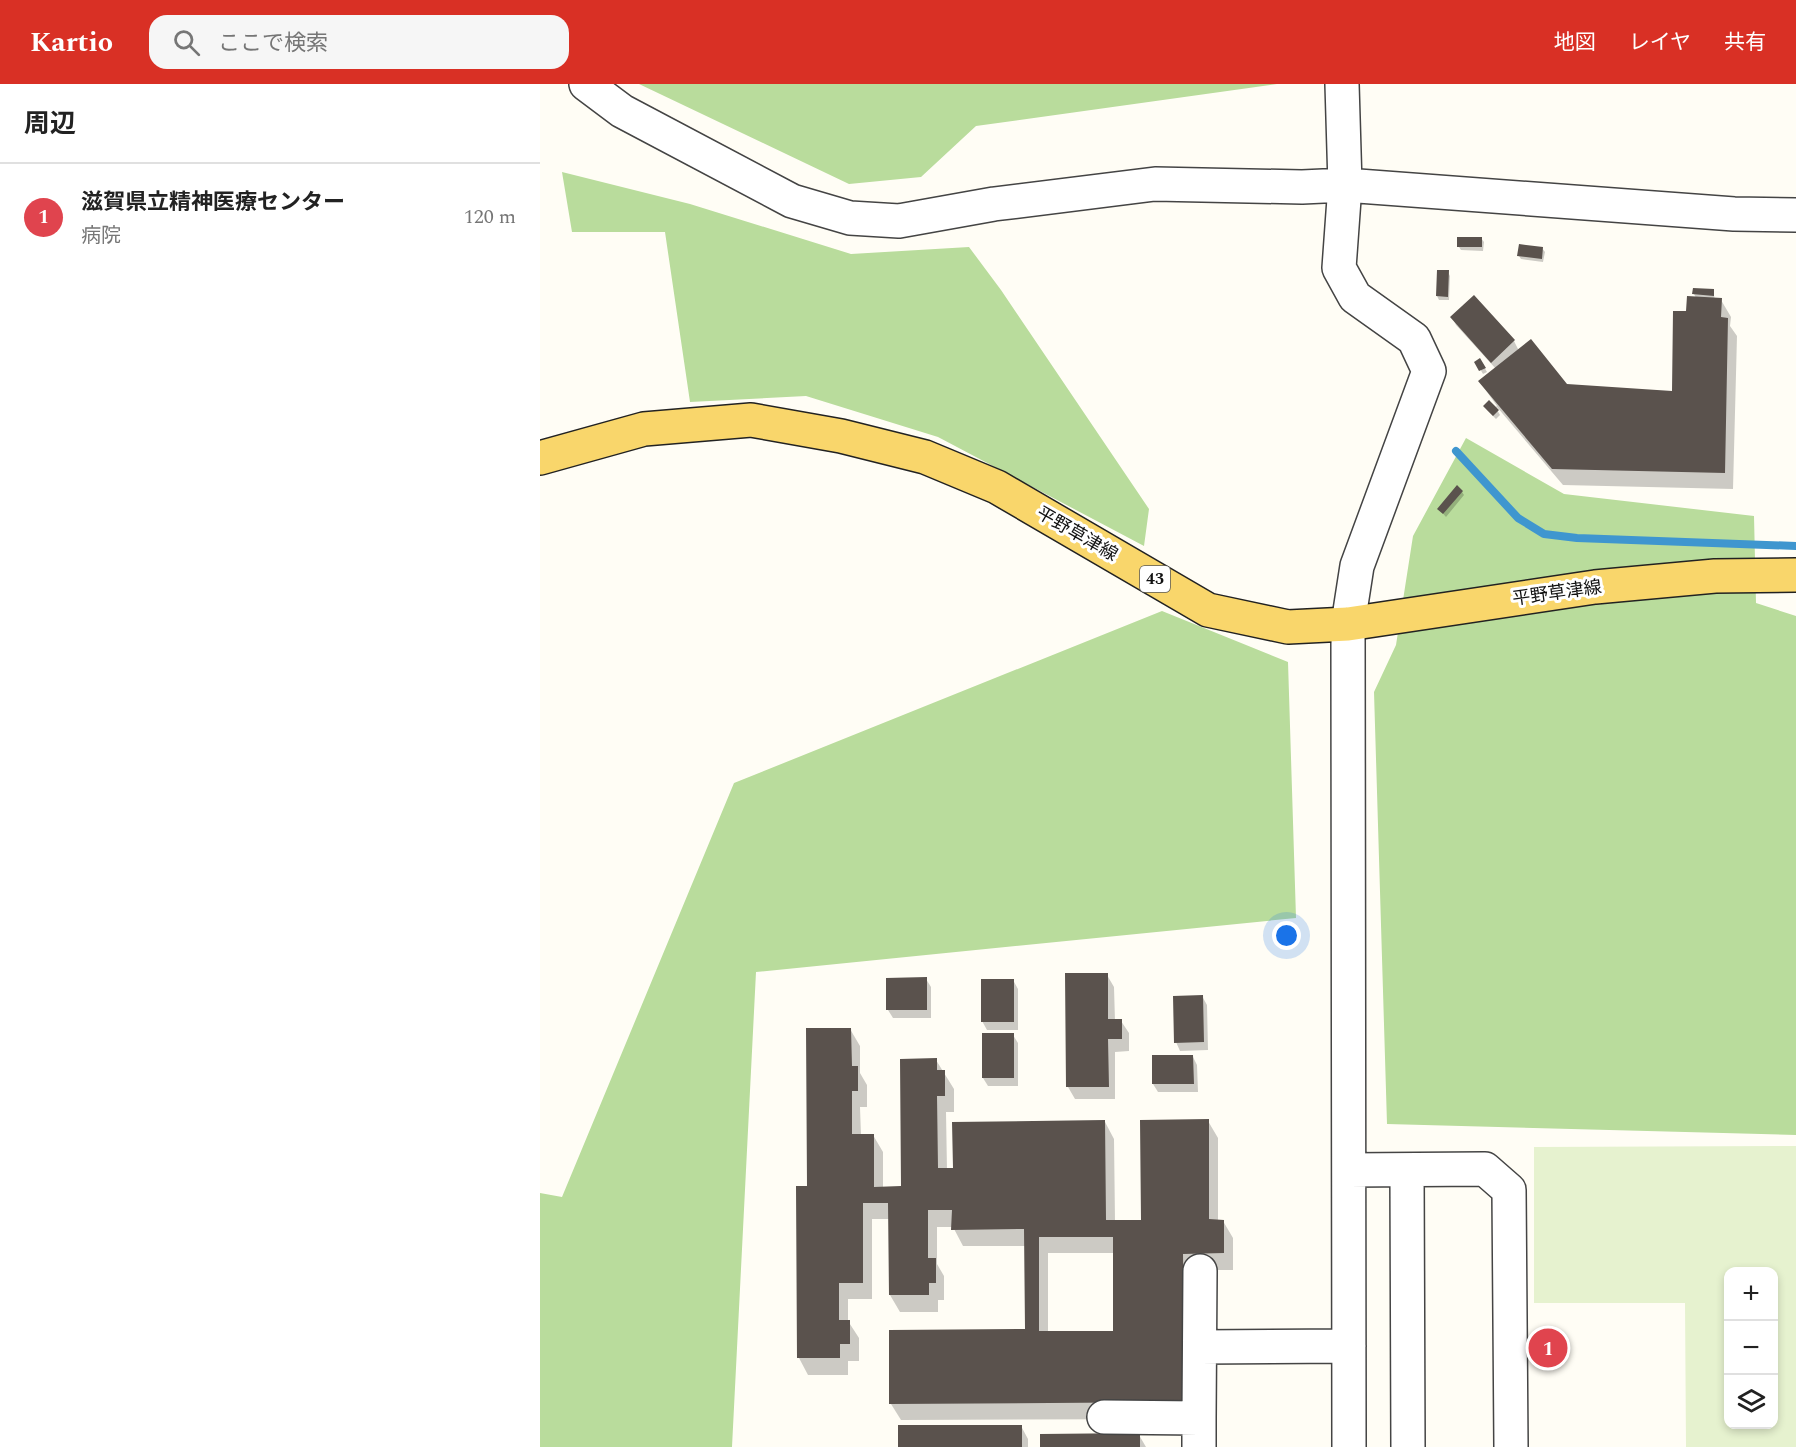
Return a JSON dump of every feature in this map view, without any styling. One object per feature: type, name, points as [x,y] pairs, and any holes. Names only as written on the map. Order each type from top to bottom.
[{"type":"main road","name":"平野草津線","points":[[540,458],[644,429],[751,420],[841,436],[925,457],[997,487],[1208,610],[1288,627],[1348,624],[1595,587],[1715,576],[1796,575]]},
{"type":"street","points":[[586,84],[622,111],[792,201],[850,218],[899,221],[994,204],[1155,184],[1302,187],[1345,185],[1734,214],[1796,215]]},
{"type":"street","points":[[1342,84],[1345,185],[1339,268],[1355,297],[1414,339],[1429,371],[1357,566],[1348,624],[1349,1447]]},
{"type":"street","points":[[1349,1170],[1485,1169],[1509,1190],[1511,1447]]},
{"type":"street","points":[[1407,1170],[1408,1447]]},
{"type":"street","points":[[1104,1417],[1199,1432],[1200,1271]]},
{"type":"street","points":[[1200,1347],[1349,1346]]},
{"type":"green space","points":[[639,84],[1277,84],[976,126],[921,177],[849,184]]},
{"type":"green space","points":[[562,172],[690,204],[851,254],[969,247],[1001,290],[1149,509],[1144,546],[938,437],[806,396],[690,402],[665,232],[572,232]]},
{"type":"green space","points":[[1466,438],[1564,494],[1754,516],[1756,603],[1796,616],[1796,1135],[1387,1124],[1374,692],[1396,645],[1413,536]]},
{"type":"green space","points":[[1162,611],[1288,662],[1296,918],[756,972],[732,1447],[540,1447],[540,1193],[562,1197],[734,783]]},
{"type":"green space","points":[[1796,1146],[1796,1447],[1686,1447],[1685,1303],[1534,1303],[1534,1147]]},
{"type":"building","points":[[1457,237],[1482,237],[1482,247],[1457,247]]},
{"type":"building","points":[[1519,244],[1543,247],[1542,259],[1517,256]]},
{"type":"building","points":[[1437,270],[1449,270],[1448,297],[1436,296]]},
{"type":"building","points":[[1693,288],[1714,289],[1714,296],[1692,294]]},
{"type":"building","points":[[1474,295],[1515,340],[1491,363],[1450,317]]},
{"type":"building","points":[[1687,296],[1722,298],[1721,317],[1728,318],[1725,473],[1552,469],[1478,381],[1531,339],[1567,384],[1672,391],[1673,311],[1686,311]]},
{"type":"building","points":[[1480,358],[1486,368],[1479,371],[1474,362]]},
{"type":"building","points":[[1489,400],[1499,410],[1493,416],[1483,406]]},
{"type":"building","points":[[1457,485],[1463,491],[1443,514],[1437,509]]},
{"type":"building","points":[[1065,973],[1108,973],[1108,1019],[1122,1019],[1122,1039],[1108,1039],[1109,1087],[1066,1087]]},
{"type":"building","points":[[927,977],[927,1010],[886,1010],[886,978]]},
{"type":"building","points":[[981,979],[1014,979],[1014,1022],[981,1022]]},
{"type":"building","points":[[1203,995],[1204,1042],[1174,1043],[1173,996]]},
{"type":"building","points":[[806,1028],[851,1028],[852,1066],[858,1066],[858,1091],[852,1091],[852,1134],[874,1134],[874,1187],[901,1186],[900,1059],[937,1058],[937,1070],[945,1070],[945,1096],[937,1096],[938,1168],[953,1168],[952,1122],[1105,1120],[1106,1220],[1141,1220],[1140,1120],[1209,1119],[1209,1219],[1224,1220],[1224,1253],[1183,1254],[1185,1402],[889,1404],[889,1330],[1025,1329],[1024,1229],[951,1230],[952,1210],[928,1210],[928,1258],[936,1258],[936,1283],[929,1283],[929,1295],[889,1295],[888,1203],[863,1203],[863,1283],[839,1283],[839,1320],[850,1320],[850,1344],[840,1344],[840,1358],[797,1358],[796,1186],[807,1186]],"holes":[[[1039,1237],[1113,1237],[1113,1331],[1039,1331]]]},
{"type":"building","points":[[982,1033],[1014,1033],[1014,1078],[982,1078]]},
{"type":"building","points":[[1152,1055],[1193,1055],[1194,1084],[1152,1084]]},
{"type":"building","points":[[898,1425],[1022,1425],[1022,1447],[898,1447]]},
{"type":"building","points":[[1140,1433],[1140,1447],[1040,1447],[1040,1434]]},
{"type":"waterway","points":[[1456,451],[1518,518],[1544,534],[1577,538],[1796,546]]},
{"type":"place","name":"滋賀県立精神医療センター","points":[[1548,1348]]}]
